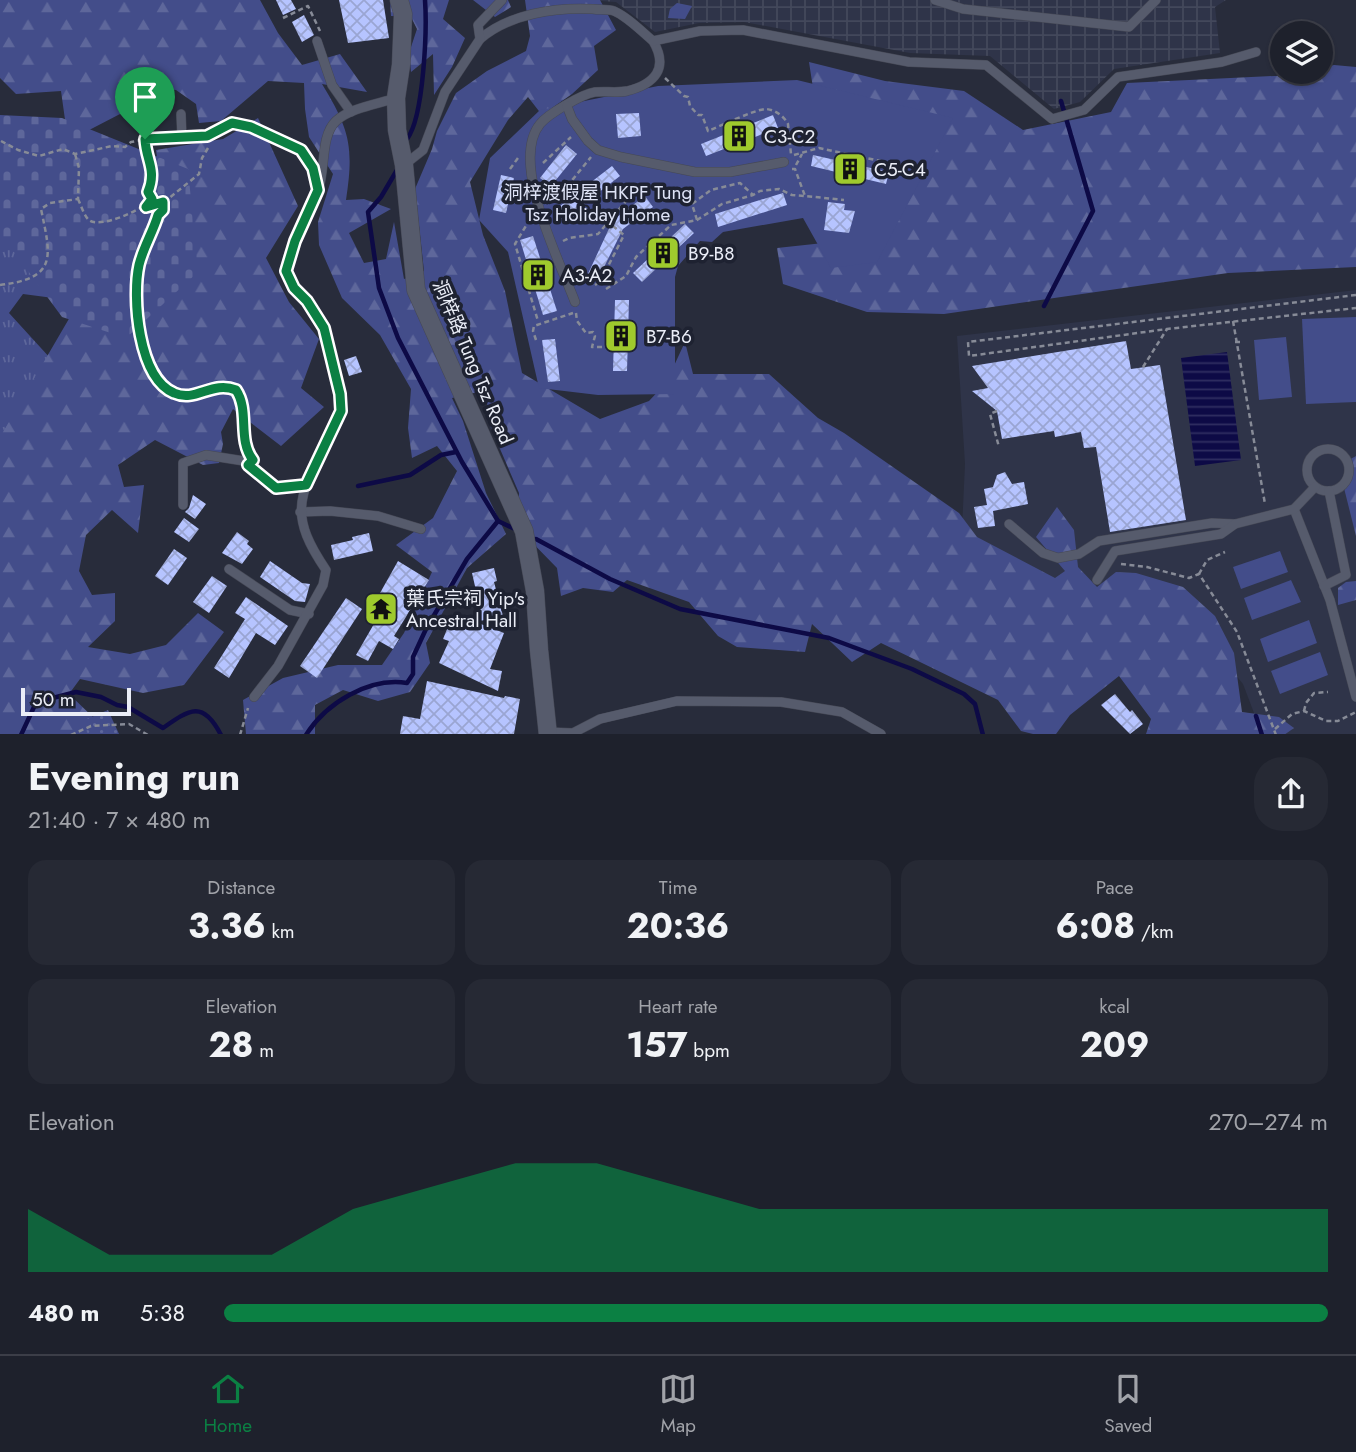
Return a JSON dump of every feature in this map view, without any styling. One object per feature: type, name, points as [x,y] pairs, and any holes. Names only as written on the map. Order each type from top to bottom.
[{"type":"street","name":"洞梓路 Tung Tsz Road","points":[[399,0],[403,14],[401,65],[396,98],[397,130],[404,165],[416,290],[524,531],[535,591],[548,733]]},
{"type":"lane","points":[[480,40],[478,25],[502,0]]},
{"type":"lane","points":[[934,0],[963,9],[1129,27],[1156,0]]},
{"type":"lane","points":[[404,165],[423,150],[445,92],[480,40],[507,23],[538,12],[586,9],[613,11],[653,41],[661,60],[658,73],[652,80],[627,91],[592,93],[550,114],[538,125],[531,144],[531,179],[538,209],[575,302]]},
{"type":"lane","points":[[653,41],[700,31],[743,30],[909,62],[986,65],[1052,119],[1084,110],[1118,78],[1222,62],[1256,52]]},
{"type":"lane","points":[[317,41],[332,85],[351,112]]},
{"type":"lane","points":[[254,697],[278,666],[323,585],[326,570],[302,526],[300,512],[306,485],[341,411],[340,394],[324,328],[307,301],[294,288],[286,271],[295,241],[318,190],[325,161],[328,130],[338,119],[351,112],[396,98]]},
{"type":"lane","points":[[567,106],[572,119],[588,141],[598,150],[621,157],[695,172],[730,172],[789,160]]},
{"type":"lane","points":[[181,114],[182,138]]},
{"type":"lane","points":[[164,138],[211,135],[232,123],[251,127],[301,150],[313,168],[318,190]]},
{"type":"lane","points":[[1324,449],[1331,449],[1352,459],[1347,478],[1339,488],[1328,491],[1315,486],[1307,475],[1308,462],[1312,456],[1324,449]]},
{"type":"lane","points":[[183,505],[183,463],[206,455],[244,461],[276,488],[306,485]]},
{"type":"lane","points":[[1009,524],[1042,553],[1058,558],[1079,554],[1099,541],[1212,523],[1235,524],[1294,509],[1315,486]]},
{"type":"lane","points":[[1324,586],[1346,575],[1328,491]]},
{"type":"lane","points":[[1294,509],[1352,668],[1356,697]]},
{"type":"lane","points":[[300,512],[378,516],[421,529]]},
{"type":"lane","points":[[1097,580],[1115,551],[1221,534],[1235,524]]},
{"type":"lane","points":[[229,569],[290,610],[309,614]]},
{"type":"lane","points":[[548,733],[573,733],[600,719],[677,701],[781,702],[842,712],[881,734]]},
{"type":"path","points":[[283,18],[308,6],[321,33],[317,41]]},
{"type":"path","points":[[661,75],[688,97],[690,106],[698,115],[702,115],[708,131],[765,109],[786,119],[789,160],[805,196]]},
{"type":"path","points":[[75,154],[79,168],[78,199],[88,220],[97,224],[163,202],[199,174],[202,158],[212,139],[211,135]]},
{"type":"path","points":[[531,179],[540,175],[541,166],[550,154],[569,137],[574,136]]},
{"type":"path","points":[[1,141],[18,150],[39,156],[63,149],[75,154],[112,146],[125,147],[131,142],[145,139],[164,138]]},
{"type":"path","points":[[145,139],[153,171],[148,192],[152,199],[146,207]]},
{"type":"path","points":[[789,160],[819,148],[885,162]]},
{"type":"path","points":[[510,169],[521,153]]},
{"type":"path","points":[[796,165],[803,154]]},
{"type":"path","points":[[554,198],[556,200],[587,161]]},
{"type":"path","points":[[697,220],[692,204],[711,190],[740,183],[753,195]]},
{"type":"path","points":[[606,289],[626,276],[636,257],[671,225],[697,220],[722,204],[760,191],[779,188],[792,195],[844,200]]},
{"type":"path","points":[[0,285],[26,282],[39,273],[45,266],[50,250],[41,209],[50,203],[78,199]]},
{"type":"path","points":[[557,244],[569,238],[598,234],[626,200]]},
{"type":"path","points":[[163,202],[163,210],[158,215],[139,266],[137,321],[144,352],[160,380],[174,394],[193,395],[220,386],[236,390],[242,404],[247,453],[253,460],[248,465]]},
{"type":"path","points":[[535,212],[515,244],[538,321]]},
{"type":"path","points":[[595,285],[600,282],[624,235],[607,221]]},
{"type":"path","points":[[1356,295],[968,342],[969,356],[1167,328],[1356,308]]},
{"type":"path","points":[[575,302],[577,321],[586,333],[593,332],[595,336],[592,347],[604,347]]},
{"type":"path","points":[[536,340],[534,326],[573,313]]},
{"type":"path","points":[[1233,321],[1267,516]]},
{"type":"path","points":[[1143,368],[1167,328]]},
{"type":"path","points":[[1235,342],[1243,342]]},
{"type":"path","points":[[997,411],[990,414],[999,447]]},
{"type":"path","points":[[1254,491],[1261,487]]},
{"type":"path","points":[[1111,559],[1118,564],[1147,567],[1189,578],[1199,574],[1207,560],[1225,552]]},
{"type":"path","points":[[1199,574],[1237,632],[1275,732],[1292,714],[1304,711],[1326,721],[1338,721],[1356,712]]},
{"type":"path","points":[[1304,711],[1306,703],[1314,694],[1328,692]]},
{"type":"path","points":[[240,734],[245,712],[254,697]]},
{"type":"path","points":[[71,734],[91,726],[129,724],[148,734]]},
{"type":"shaded area","points":[[587,0],[1226,0],[1215,7],[1220,53],[1114,69],[1080,102],[1054,109],[990,56],[910,53],[744,22],[699,23],[655,32],[616,2]]},
{"type":"shaded area","points":[[1356,290],[1356,734],[1262,734],[1243,684],[1173,598],[960,573],[965,464],[957,336]]},
{"type":"shaded area","points":[[1227,352],[1241,460],[1195,466],[1181,358]]},
{"type":"green space","points":[[0,0],[260,0],[278,33],[302,65],[340,54],[367,92],[322,84],[339,114],[348,139],[350,166],[346,200],[364,199],[391,209],[349,233],[364,263],[386,259],[394,222],[404,279],[424,271],[415,189],[437,131],[456,93],[487,71],[526,51],[530,36],[525,0],[600,0],[616,30],[594,46],[598,70],[572,94],[542,115],[528,97],[508,120],[470,182],[483,235],[505,291],[522,373],[600,419],[649,401],[666,383],[685,342],[693,374],[769,374],[818,418],[959,513],[977,537],[1055,578],[1065,571],[1036,537],[1057,507],[1074,530],[1078,567],[1097,587],[1116,572],[1136,573],[1183,587],[1215,616],[1234,653],[1242,712],[1279,717],[1294,728],[1285,734],[1146,734],[1151,719],[1119,676],[1070,715],[1056,734],[1033,734],[1021,731],[998,700],[881,643],[852,662],[812,624],[805,652],[737,647],[718,636],[689,602],[627,580],[613,592],[583,588],[561,596],[557,568],[517,527],[519,493],[488,421],[489,407],[478,392],[452,398],[463,421],[486,493],[506,534],[467,568],[426,643],[430,663],[410,692],[378,701],[343,690],[315,705],[315,734],[246,734],[243,700],[283,678],[338,665],[382,665],[404,633],[432,572],[396,545],[433,518],[457,471],[437,446],[412,458],[408,428],[411,389],[380,335],[342,298],[319,245],[318,222],[333,174],[309,137],[304,83],[268,81],[221,121],[199,123],[196,104],[176,90],[140,88],[120,114],[68,141],[61,91],[16,94],[0,78]]},
{"type":"green space","points":[[390,0],[449,0],[443,19],[465,38],[452,67],[434,95],[433,54],[411,72],[409,53],[417,29],[411,17],[391,16]]},
{"type":"green space","points":[[473,0],[508,0],[511,7],[495,17]]},
{"type":"green space","points":[[677,3],[692,6],[685,19],[668,18],[670,9]]},
{"type":"green space","points":[[809,62],[885,81],[964,91],[1023,130],[1111,112],[1127,83],[1270,76],[1270,84],[1333,84],[1333,65],[1356,67],[1356,267],[1228,273],[944,314],[867,312],[783,284],[777,248],[870,238],[815,101]]},
{"type":"green space","name":"洞梓渡假屋 HKPF Tung Tsz Holiday Home","points":[[797,80],[953,118],[877,262],[831,268],[803,218],[723,232],[712,242],[700,241],[678,266],[675,277],[675,394],[598,395],[539,388],[508,252],[479,220],[490,158],[540,110],[658,86]]},
{"type":"green space","points":[[0,115],[62,118],[188,169],[198,272],[126,338],[62,317],[9,245],[0,242]]},
{"type":"green space","points":[[258,118],[298,206],[266,258],[289,302],[319,339],[301,388],[324,407],[281,446],[233,409],[221,432],[223,444],[219,463],[203,465],[155,440],[118,465],[124,487],[144,485],[138,533],[112,510],[86,535],[79,571],[92,595],[115,593],[115,621],[88,647],[130,654],[166,645],[198,613],[224,632],[184,685],[143,693],[80,679],[69,694],[97,721],[91,734],[0,734],[0,437],[77,305],[168,238],[156,150],[223,139]]},
{"type":"green space","points":[[0,162],[107,305],[23,294],[9,313],[61,370],[0,491]]},
{"type":"green space","points":[[1356,317],[1356,402],[1306,404],[1302,319]]},
{"type":"green space","points":[[1286,337],[1292,397],[1259,400],[1254,340]]},
{"type":"green space","points":[[1356,456],[1356,536],[1343,484],[1349,472],[1347,461]]},
{"type":"green space","points":[[1280,551],[1288,572],[1241,589],[1233,567]]},
{"type":"green space","points":[[1291,580],[1301,602],[1252,620],[1244,598]]},
{"type":"green space","points":[[1356,581],[1356,600],[1338,605],[1338,588],[1346,582]]},
{"type":"green space","points":[[1309,620],[1317,643],[1268,662],[1260,639]]},
{"type":"green space","points":[[1320,652],[1328,675],[1280,694],[1271,671]]},
{"type":"green space","points":[[108,710],[119,734],[88,734],[82,721]]},
{"type":"building","points":[[276,0],[291,0],[296,9],[283,15]]},
{"type":"building","points":[[339,0],[383,0],[389,38],[348,43]]},
{"type":"building","points":[[304,15],[314,35],[302,42],[292,22]]},
{"type":"building","points":[[639,113],[641,136],[618,138],[616,114]]},
{"type":"building","name":"C3-C2","points":[[773,115],[778,128],[706,156],[701,144]]},
{"type":"building","points":[[566,145],[577,154],[551,186],[540,178]]},
{"type":"building","name":"C5-C4","points":[[813,155],[889,172],[886,184],[811,166]]},
{"type":"building","points":[[612,166],[620,176],[563,220],[555,210]]},
{"type":"building","points":[[501,175],[514,178],[506,213],[493,210]]},
{"type":"building","points":[[783,193],[787,205],[718,227],[715,214]]},
{"type":"building","points":[[645,196],[653,207],[623,229],[597,281],[587,276],[613,220]]},
{"type":"building","points":[[828,202],[845,204],[844,210],[855,211],[849,233],[824,230]]},
{"type":"building","name":"B9-B8","points":[[685,224],[694,233],[642,282],[633,273]]},
{"type":"building","name":"A3-A2","points":[[533,236],[557,311],[543,315],[520,240]]},
{"type":"building","name":"B7-B6","points":[[615,300],[629,300],[627,371],[613,371]]},
{"type":"building","points":[[555,339],[560,381],[548,382],[542,340]]},
{"type":"building","points":[[1126,341],[1131,369],[1160,365],[1186,520],[1110,532],[1096,447],[1084,448],[1081,432],[1055,437],[1054,431],[1002,439],[997,411],[972,391],[988,388],[972,366]]},
{"type":"building","points":[[356,356],[362,372],[349,376],[344,360]]},
{"type":"building","points":[[1005,472],[1012,484],[1024,482],[1028,504],[993,511],[995,526],[978,528],[974,507],[987,505],[984,489],[993,487],[997,475]]},
{"type":"building","points":[[193,495],[206,504],[195,519],[185,512]]},
{"type":"building","points":[[184,518],[199,529],[189,542],[174,532]]},
{"type":"building","points":[[237,532],[249,541],[247,544],[253,549],[242,564],[222,553]]},
{"type":"building","points":[[369,533],[373,551],[334,560],[331,545]]},
{"type":"building","points":[[174,549],[187,558],[168,585],[155,576]]},
{"type":"building","points":[[270,561],[302,583],[310,584],[305,602],[295,601],[260,577]]},
{"type":"building","points":[[398,561],[429,580],[394,636],[399,639],[393,649],[379,641],[368,661],[356,655],[389,598],[380,593]]},
{"type":"building","points":[[494,568],[497,581],[494,582],[503,616],[480,621],[472,573]]},
{"type":"building","points":[[212,576],[227,586],[209,613],[193,602]]},
{"type":"building","points":[[246,597],[288,626],[275,645],[256,633],[229,678],[214,668],[245,619],[235,613]]},
{"type":"building","points":[[346,598],[362,609],[317,678],[300,666]]},
{"type":"building","points":[[452,617],[482,629],[481,624],[504,633],[490,669],[502,671],[498,691],[439,663],[449,641],[443,639]]},
{"type":"building","points":[[427,681],[520,699],[514,734],[400,734],[403,716],[420,719]]},
{"type":"building","points":[[1115,694],[1143,724],[1130,734],[1101,705]]},
{"type":"waterway","points":[[407,139],[413,128],[421,93],[425,51],[425,0]]},
{"type":"waterway","points":[[1044,306],[1093,211],[1061,101]]},
{"type":"waterway","points":[[397,170],[381,197],[368,212],[379,288],[398,338],[462,462],[498,521],[515,529]]},
{"type":"waterway","points":[[358,486],[410,475],[441,455],[456,452]]},
{"type":"waterway","points":[[307,734],[325,713],[350,695],[378,684],[407,683],[413,674],[413,657],[426,629],[467,559],[498,521]]},
{"type":"waterway","points":[[536,539],[610,579],[680,609],[829,638],[912,669],[964,694],[975,704],[983,734]]},
{"type":"waterway","points":[[21,734],[34,707],[41,701],[76,692],[101,697],[128,707],[163,728],[188,713],[202,712],[220,734]]},
{"type":"waterway","points":[[1256,716],[1262,734]]},
{"type":"place","name":"C3-C2","points":[[739,136]]},
{"type":"place","name":"C5-C4","points":[[850,169]]},
{"type":"place","name":"B9-B8","points":[[663,253]]},
{"type":"place","name":"A3-A2","points":[[538,275]]},
{"type":"place","name":"B7-B6","points":[[621,336]]},
{"type":"place","name":"葉氏宗祠 Yip's Ancestral Hall","points":[[381,609]]},
{"type":"route","points":[[232,123],[251,127],[301,150],[313,168],[318,190],[295,241],[286,271],[294,288],[307,301],[324,328],[340,394],[341,411],[306,485],[276,488],[248,465],[253,460],[247,453],[242,404],[236,390],[220,386],[199,394],[174,394],[167,389],[148,362],[137,321],[139,266],[158,215],[163,210],[163,202],[146,207],[152,199],[148,192],[153,171],[145,139],[207,136],[232,123]]}]
